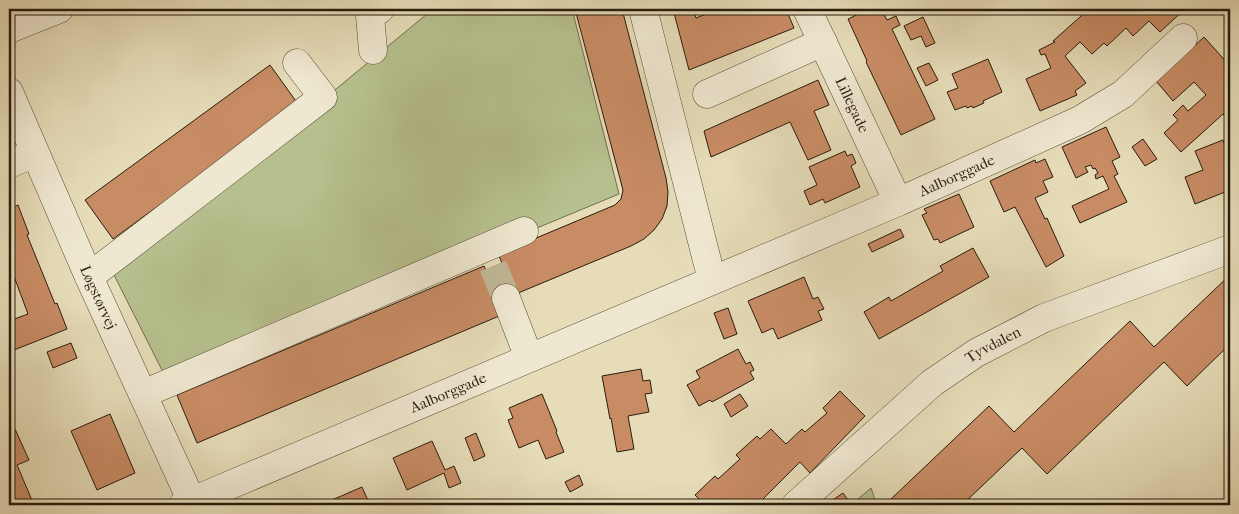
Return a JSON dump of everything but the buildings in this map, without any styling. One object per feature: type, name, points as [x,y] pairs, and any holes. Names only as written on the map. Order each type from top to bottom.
[{"type":"street","points":[[9,29],[59,9]]},
{"type":"street","points":[[373,50],[370,16],[380,9]]},
{"type":"street","points":[[643,9],[712,280]]},
{"type":"street","name":"Lillegade","points":[[807,9],[898,202]]},
{"type":"street","name":"Aalborggade","points":[[188,503],[898,202],[1080,120],[1123,94],[1183,38]]},
{"type":"street","points":[[707,94],[823,42]]},
{"type":"street","points":[[89,277],[323,97],[297,63]]},
{"type":"street","name":"Løgstørvej","points":[[9,92],[89,277],[143,394],[188,503]]},
{"type":"street","points":[[9,164],[35,154]]},
{"type":"street","points":[[143,394],[488,257],[524,230]]},
{"type":"street","name":"Tyvdalen","points":[[796,505],[932,383],[976,353],[1044,318],[1230,249]]},
{"type":"street","points":[[506,298],[530,358]]},
{"type":"green space","points":[[433,9],[572,9],[619,194],[166,378],[113,273]]},
{"type":"green space","points":[[871,488],[877,505],[851,505]]},
{"type":"tunnel","points":[[493,266],[506,298]]}]
